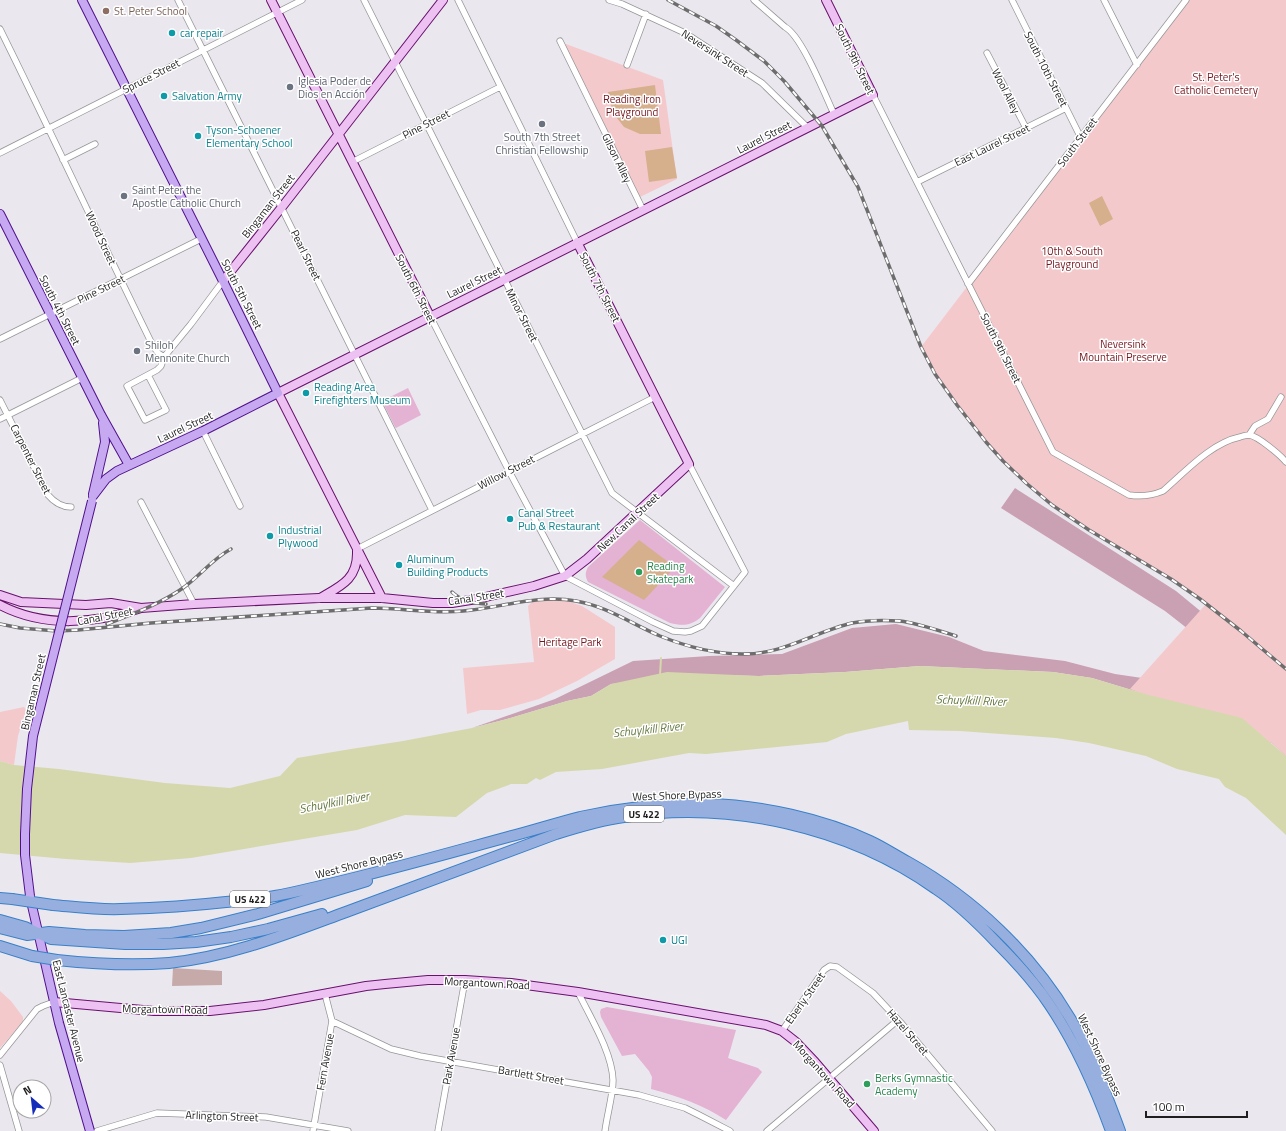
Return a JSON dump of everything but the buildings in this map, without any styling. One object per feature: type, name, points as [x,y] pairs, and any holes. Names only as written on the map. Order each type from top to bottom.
[{"type":"highway","name":"West Shore Bypass","points":[[0,898],[53,905],[120,909],[197,905],[275,896],[379,872],[578,818],[628,808],[708,804],[734,805],[767,810],[816,821],[857,835],[872,842],[929,874],[980,911],[999,928],[1026,958],[1058,998],[1079,1033],[1104,1089],[1120,1131]]},
{"type":"highway","name":"West Shore Bypass","points":[[0,946],[32,956],[112,965],[169,963],[194,960],[227,953],[283,936],[572,829],[612,819],[643,814],[679,812],[739,815],[776,821],[805,827],[866,849],[894,863],[936,888],[971,917],[1006,952],[1031,980],[1049,1004],[1073,1043],[1097,1093],[1111,1131]]},
{"type":"highway","points":[[0,928],[27,935],[49,932],[85,935],[140,935],[171,933],[201,928],[277,909],[352,886],[443,855]]},
{"type":"highway","points":[[0,920],[25,927],[51,939],[59,940],[125,944],[163,944],[214,940],[297,922],[443,876]]},
{"type":"main road","name":"South 5th Street","points":[[82,0],[278,393]]},
{"type":"main road","name":"South 4th Street","points":[[0,214],[101,415],[129,465]]},
{"type":"main road","name":"Laurel Street","points":[[92,498],[106,479],[117,471],[203,431],[278,393]]},
{"type":"main road","name":"South 4th Street","points":[[92,498],[105,442],[104,427],[101,415]]},
{"type":"main road","name":"Bingaman Street","points":[[30,896],[24,834],[33,736],[92,498]]},
{"type":"main road","name":"East Lancaster Avenue","points":[[30,896],[54,1002],[90,1131]]},
{"type":"street","name":"Pearl Street","points":[[178,0],[432,510]]},
{"type":"street","name":"South 6th Street","points":[[271,0],[509,471],[565,576]]},
{"type":"street","name":"Spruce Street","points":[[0,153],[302,0]]},
{"type":"street","name":"Minor Street","points":[[364,0],[612,493],[734,586]]},
{"type":"street","name":"Bingaman Street","points":[[148,375],[166,410],[145,420],[127,386],[157,370],[161,366],[164,357],[443,0]]},
{"type":"street","name":"South 7th Street","points":[[458,0],[500,87],[744,572],[734,586]]},
{"type":"street","name":"Neversink Street","points":[[609,0],[622,2],[685,32],[762,83],[807,127]]},
{"type":"street","points":[[754,0],[790,30],[812,67],[834,114]]},
{"type":"street","name":"South 9th Street","points":[[826,0],[1053,452],[1129,495],[1141,497],[1155,495],[1163,491],[1205,454],[1228,441],[1249,435]]},
{"type":"street","name":"South 10th Street","points":[[1012,0],[1081,138]]},
{"type":"street","points":[[1104,0],[1137,65]]},
{"type":"street","name":"South Street","points":[[968,284],[1186,0]]},
{"type":"street","points":[[627,65],[646,14]]},
{"type":"street","name":"Wood Street","points":[[0,29],[153,346],[158,353],[164,357]]},
{"type":"street","name":"Gilson Alley","points":[[560,41],[643,210]]},
{"type":"street","name":"Wool Alley","points":[[988,53],[1026,128]]},
{"type":"street","name":"Pine Street","points":[[352,162],[500,87]]},
{"type":"street","name":"Laurel Street","points":[[278,393],[873,95]]},
{"type":"street","name":"East Laurel Street","points":[[917,182],[1066,108]]},
{"type":"street","points":[[63,160],[95,144]]},
{"type":"street","name":"Pine Street","points":[[0,339],[201,239]]},
{"type":"street","points":[[0,419],[82,378]]},
{"type":"street","name":"South 5th Street","points":[[278,393],[382,598]]},
{"type":"street","name":"Willow Street","points":[[357,548],[655,397]]},
{"type":"street","points":[[1282,397],[1268,419],[1255,426],[1249,435],[1267,444],[1286,462]]},
{"type":"street","name":"Carpenter Street","points":[[0,400],[48,495],[53,501],[66,507],[71,507]]},
{"type":"street","points":[[203,431],[240,506]]},
{"type":"street","name":"New Canal Street","points":[[565,576],[587,559],[689,464]]},
{"type":"street","points":[[141,502],[194,604]]},
{"type":"street","points":[[319,598],[338,588],[346,581],[356,566],[357,548]]},
{"type":"street","points":[[565,576],[660,625],[673,631],[685,632],[702,626],[734,586]]},
{"type":"street","name":"Canal Street","points":[[0,595],[21,602],[86,605],[111,603],[141,608],[319,598],[382,598],[433,603],[467,601],[534,586],[565,576]]},
{"type":"street","name":"Canal Street","points":[[0,605],[29,616],[51,621],[74,622],[124,614],[141,608]]},
{"type":"street","name":"Hazel Street","points":[[828,967],[837,967],[860,983],[884,1004],[992,1131]]},
{"type":"street","name":"Eberly Street","points":[[782,1031],[824,970],[828,967]]},
{"type":"street","name":"Morgantown Road","points":[[54,1002],[154,1011],[192,1011],[247,1008],[366,986],[428,980],[465,980],[511,983],[578,992],[766,1025],[782,1031],[796,1042],[874,1131]]},
{"type":"street","name":"Park Avenue","points":[[438,1131],[465,980]]},
{"type":"street","points":[[578,992],[611,1062],[613,1081],[605,1131]]},
{"type":"street","name":"Fern Avenue","points":[[313,1128],[332,1021],[325,994]]},
{"type":"street","points":[[0,1055],[37,1009],[54,1002]]},
{"type":"street","points":[[767,1131],[898,1020]]},
{"type":"street","name":"Bartlett Street","points":[[332,1021],[391,1049],[645,1096],[685,1108],[730,1131]]},
{"type":"street","points":[[0,1065],[19,1131]]},
{"type":"street","name":"Arlington Street","points":[[97,1131],[157,1113],[266,1117],[313,1128],[348,1131]]},
{"type":"shaded area","points":[[408,388],[421,415],[396,428],[382,401]]},
{"type":"shaded area","points":[[1015,488],[1176,591],[1238,642],[1286,756],[1272,743],[1145,694],[1092,678],[1053,672],[920,666],[845,672],[759,676],[715,675],[611,684],[591,696],[567,701],[472,728],[555,699],[633,661],[709,656],[782,654],[852,628],[896,624],[949,637],[984,651],[1065,661],[1115,674],[1203,687],[1234,665],[1165,611],[1001,508]]},
{"type":"shaded area","points":[[640,520],[725,587],[700,618],[693,623],[678,625],[670,623],[588,582],[586,578],[586,571],[588,567]]},
{"type":"shaded area","points":[[173,968],[222,971],[222,985],[172,986]]},
{"type":"shaded area","points":[[607,1007],[736,1030],[728,1058],[758,1068],[762,1072],[726,1120],[690,1102],[651,1089],[652,1077],[649,1071],[635,1054],[622,1056],[601,1017],[601,1009]]},
{"type":"green space","name":"Neversink Mountain Preserve","points":[[1186,0],[1286,0],[1286,756],[1272,743],[1130,689],[1206,604],[1169,578],[1053,506],[1014,474],[978,434],[962,413],[933,369],[921,347]]},
{"type":"green space","name":"Reading Iron Playground","points":[[566,44],[663,80],[677,179],[640,197],[565,45]]},
{"type":"green space","points":[[655,85],[661,134],[640,134],[624,127],[613,113],[608,92]]},
{"type":"green space","points":[[672,147],[677,178],[649,182],[645,151]]},
{"type":"green space","points":[[1102,196],[1113,219],[1100,226],[1089,203]]},
{"type":"green space","name":"Reading Skatepark","points":[[639,540],[675,567],[644,600],[602,577]]},
{"type":"green space","name":"Heritage Park","points":[[552,600],[567,601],[582,606],[615,627],[615,659],[577,681],[539,699],[500,710],[481,710],[467,714],[463,668],[534,662],[528,606],[532,602]]},
{"type":"green space","points":[[24,707],[26,710],[18,736],[14,765],[0,761],[0,712]]},
{"type":"green space","points":[[0,991],[11,1001],[23,1017],[23,1022],[0,1048]]},
{"type":"water","name":"Schuylkill River","points":[[920,666],[1053,672],[1092,678],[1145,694],[1242,718],[1286,756],[1286,835],[1246,798],[1225,787],[1219,779],[1177,769],[1146,756],[1089,743],[1056,738],[960,731],[909,730],[908,721],[846,734],[827,742],[706,754],[689,753],[602,769],[556,772],[540,780],[536,778],[527,784],[511,784],[487,793],[456,817],[405,815],[357,830],[191,858],[130,863],[0,853],[0,761],[14,765],[59,769],[165,783],[230,788],[280,776],[297,758],[472,728],[567,701],[591,696],[611,684],[667,672],[759,676],[845,672]]},
{"type":"waterway","points":[[660,675],[661,658]]},
{"type":"railway","points":[[668,0],[716,26],[764,61],[784,81],[822,126],[858,187],[921,347],[935,374],[957,405],[1003,461],[1052,505],[1089,530],[1171,579],[1200,599],[1286,669]]},
{"type":"railway","points":[[107,624],[146,608],[174,594],[231,549]]},
{"type":"railway","points":[[452,592],[459,598],[486,604]]},
{"type":"railway","points":[[0,624],[20,628],[57,631],[372,608],[451,612],[533,600],[562,599],[587,603],[598,607],[660,636],[679,643],[700,649],[731,654],[771,651],[838,627],[852,623],[870,621],[888,620],[907,622],[956,636]]},
{"type":"place","name":"St. Peter School","points":[[106,11]]},
{"type":"place","name":"car repair","points":[[172,33]]},
{"type":"place","name":"Iglesia Poder de Dios en Acción","points":[[290,87]]},
{"type":"place","name":"Salvation Army","points":[[164,96]]},
{"type":"place","name":"South 7th Street Christian Fellowship","points":[[542,124]]},
{"type":"place","name":"Tyson-Schoener Elementary School","points":[[198,136]]},
{"type":"place","name":"Saint Peter the Apostle Catholic Church","points":[[124,196]]},
{"type":"place","name":"Shiloh Mennonite Church","points":[[137,351]]},
{"type":"place","name":"Reading Area Firefighters Museum","points":[[306,393]]},
{"type":"place","name":"Canal Street Pub & Restaurant","points":[[510,519]]},
{"type":"place","name":"Industrial Plywood","points":[[270,536]]},
{"type":"place","name":"Aluminum Building Products","points":[[399,565]]},
{"type":"place","name":"Reading Skatepark","points":[[639,572]]},
{"type":"place","name":"UGI","points":[[663,940]]},
{"type":"place","name":"Berks Gymnastic Academy","points":[[867,1084]]},
{"type":"park label","name":"St. Peter's Catholic Cemetery","points":[[1216,83]]},
{"type":"park label","name":"10th & South Playground","points":[[1072,257]]}]
